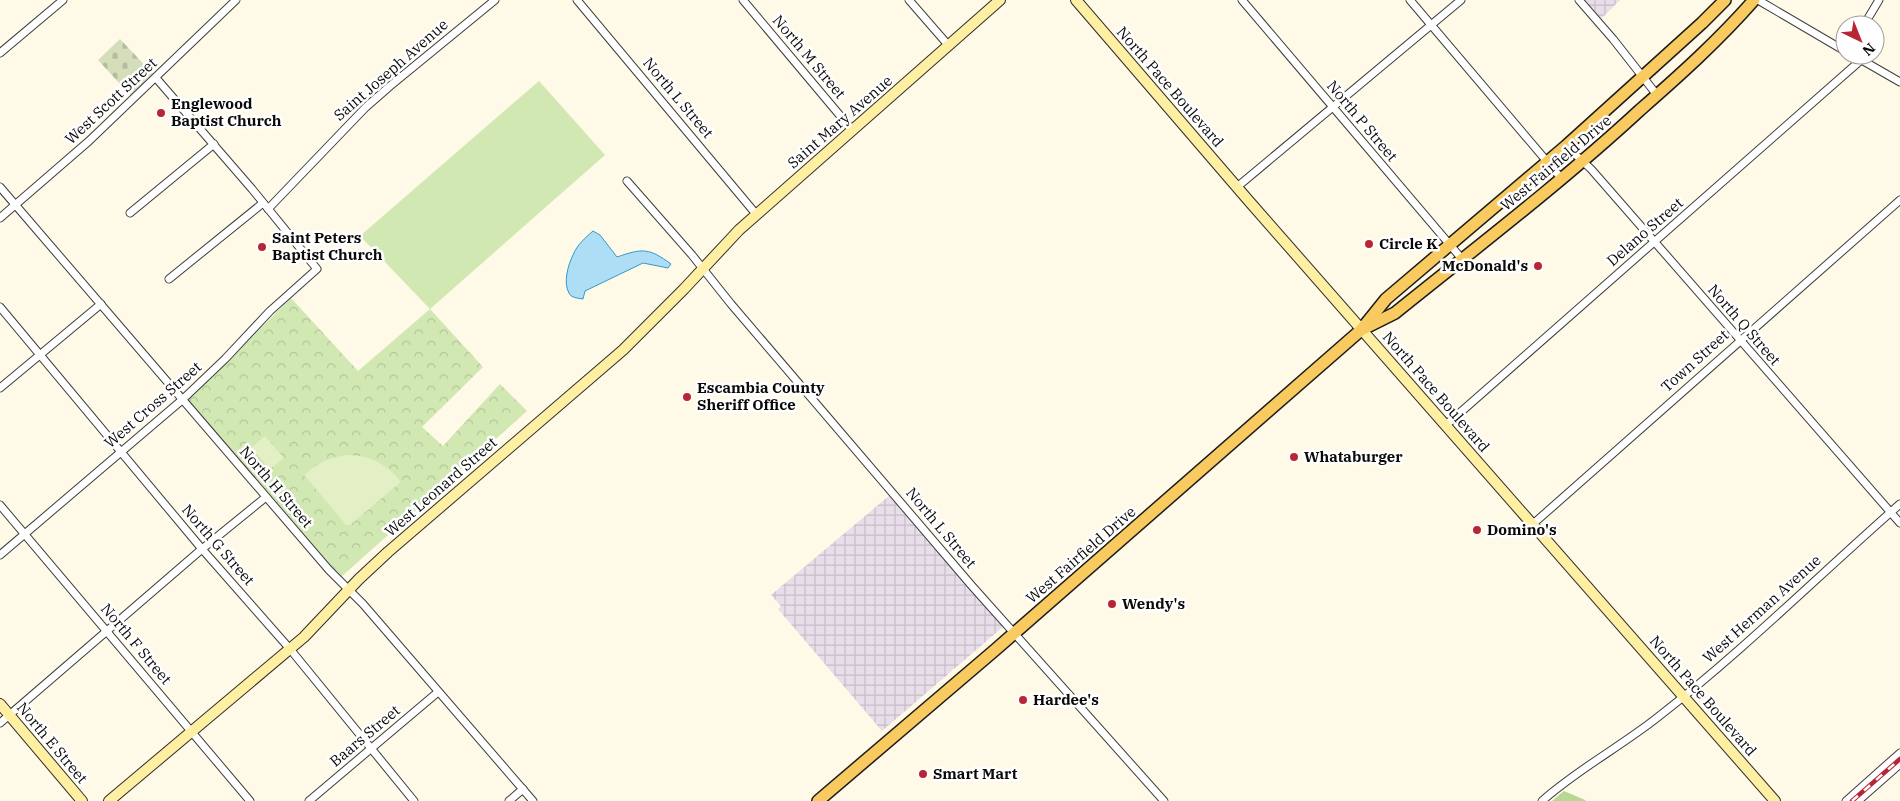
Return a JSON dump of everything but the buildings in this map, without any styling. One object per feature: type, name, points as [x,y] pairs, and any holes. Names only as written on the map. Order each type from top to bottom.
[{"type":"main road","name":"West Fairfield Drive","points":[[818,801],[1361,330],[1386,299],[1548,162],[1725,0]]},
{"type":"main road","name":"West Fairfield Drive","points":[[1361,330],[1395,313],[1582,161],[1721,36],[1756,0]]},
{"type":"street","points":[[0,53],[63,0]]},
{"type":"street","name":"West Scott Street","points":[[0,218],[90,141],[236,0]]},
{"type":"street","name":"Saint Joseph Avenue","points":[[169,280],[265,206],[366,107],[495,0]]},
{"type":"street","name":"North L Street","points":[[577,0],[756,214]]},
{"type":"street","name":"North M Street","points":[[743,0],[853,131]]},
{"type":"street","points":[[909,0],[949,46]]},
{"type":"street","name":"Saint Mary Avenue","points":[[702,269],[756,214],[853,131],[1000,0]]},
{"type":"street","name":"North Pace Boulevard","points":[[1076,0],[1361,330],[1775,801]]},
{"type":"street","name":"North P Street","points":[[1242,0],[1462,259]]},
{"type":"street","points":[[1410,0],[1561,178]]},
{"type":"street","points":[[1237,187],[1461,0]]},
{"type":"street","points":[[1579,0],[1613,39],[1657,95]]},
{"type":"street","points":[[1756,0],[1835,45]]},
{"type":"street","points":[[1870,15],[1879,0]]},
{"type":"street","name":"Delano Street","points":[[1446,425],[1855,65]]},
{"type":"street","points":[[1870,65],[1900,82]]},
{"type":"street","points":[[156,78],[265,206]]},
{"type":"street","points":[[130,213],[214,144]]},
{"type":"street","name":"North Q Street","points":[[1566,146],[1591,169],[1653,243],[1900,523]]},
{"type":"street","points":[[626,181],[692,255],[702,269]]},
{"type":"street","name":"North H Street","points":[[0,187],[266,497],[533,801]]},
{"type":"street","name":"Town Street","points":[[1533,524],[1900,200]]},
{"type":"street","name":"West Cross Street","points":[[0,555],[182,400],[225,359],[270,311],[317,269],[265,206]]},
{"type":"street","name":"North L Street","points":[[702,269],[972,586],[1164,801]]},
{"type":"street","name":"West Leonard Street","points":[[109,801],[290,649],[388,552],[623,350],[702,269]]},
{"type":"street","points":[[0,388],[100,304]]},
{"type":"street","name":"North G Street","points":[[0,307],[202,549],[290,649],[370,750],[414,801]]},
{"type":"street","points":[[0,723],[202,549],[266,497]]},
{"type":"street","name":"West Herman Avenue","points":[[1542,801],[1581,769],[1652,722],[1684,696],[1900,504]]},
{"type":"street","name":"North F Street","points":[[0,505],[250,801]]},
{"type":"street","name":"Baars Street","points":[[309,801],[438,692]]},
{"type":"street","name":"North E Street","points":[[0,704],[82,801]]},
{"type":"street","points":[[1846,801],[1900,753]]},
{"type":"street","points":[[1858,801],[1900,764]]},
{"type":"street","points":[[509,801],[523,789]]},
{"type":"shaded area","points":[[1584,0],[1620,0],[1601,19]]},
{"type":"shaded area","points":[[890,495],[1004,626],[882,731],[778,609],[781,606],[771,595]]},
{"type":"green space","points":[[120,39],[154,75],[131,96],[98,60]]},
{"type":"green space","points":[[539,81],[605,155],[430,309],[360,236]]},
{"type":"green space","points":[[291,298],[358,371],[430,309],[483,367],[422,427],[443,446],[500,384],[527,411],[341,577],[188,400]]},
{"type":"green space","points":[[265,436],[284,458],[270,469],[251,448]]},
{"type":"green space","points":[[347,455],[355,455],[377,462],[390,470],[401,482],[350,525],[346,525],[304,475],[324,461]]},
{"type":"green space","points":[[1564,791],[1585,800],[1586,801],[1552,801]]},
{"type":"water","points":[[593,231],[600,235],[617,257],[633,252],[646,251],[657,255],[671,264],[668,268],[643,263],[585,291],[583,299],[573,297],[570,295],[566,284],[569,264],[577,248]]},
{"type":"railway","points":[[1852,801],[1900,759]]},
{"type":"place","name":"Englewood Baptist Church","points":[[161,113]]},
{"type":"place","name":"Circle K","points":[[1369,244]]},
{"type":"place","name":"Saint Peters Baptist Church","points":[[262,247]]},
{"type":"place","name":"McDonald's","points":[[1538,266]]},
{"type":"place","name":"Escambia County Sheriff Office","points":[[687,397]]},
{"type":"place","name":"Whataburger","points":[[1294,457]]},
{"type":"place","name":"Domino's","points":[[1477,530]]},
{"type":"place","name":"Wendy's","points":[[1112,604]]},
{"type":"place","name":"Hardee's","points":[[1023,700]]},
{"type":"place","name":"Smart Mart","points":[[923,774]]}]
